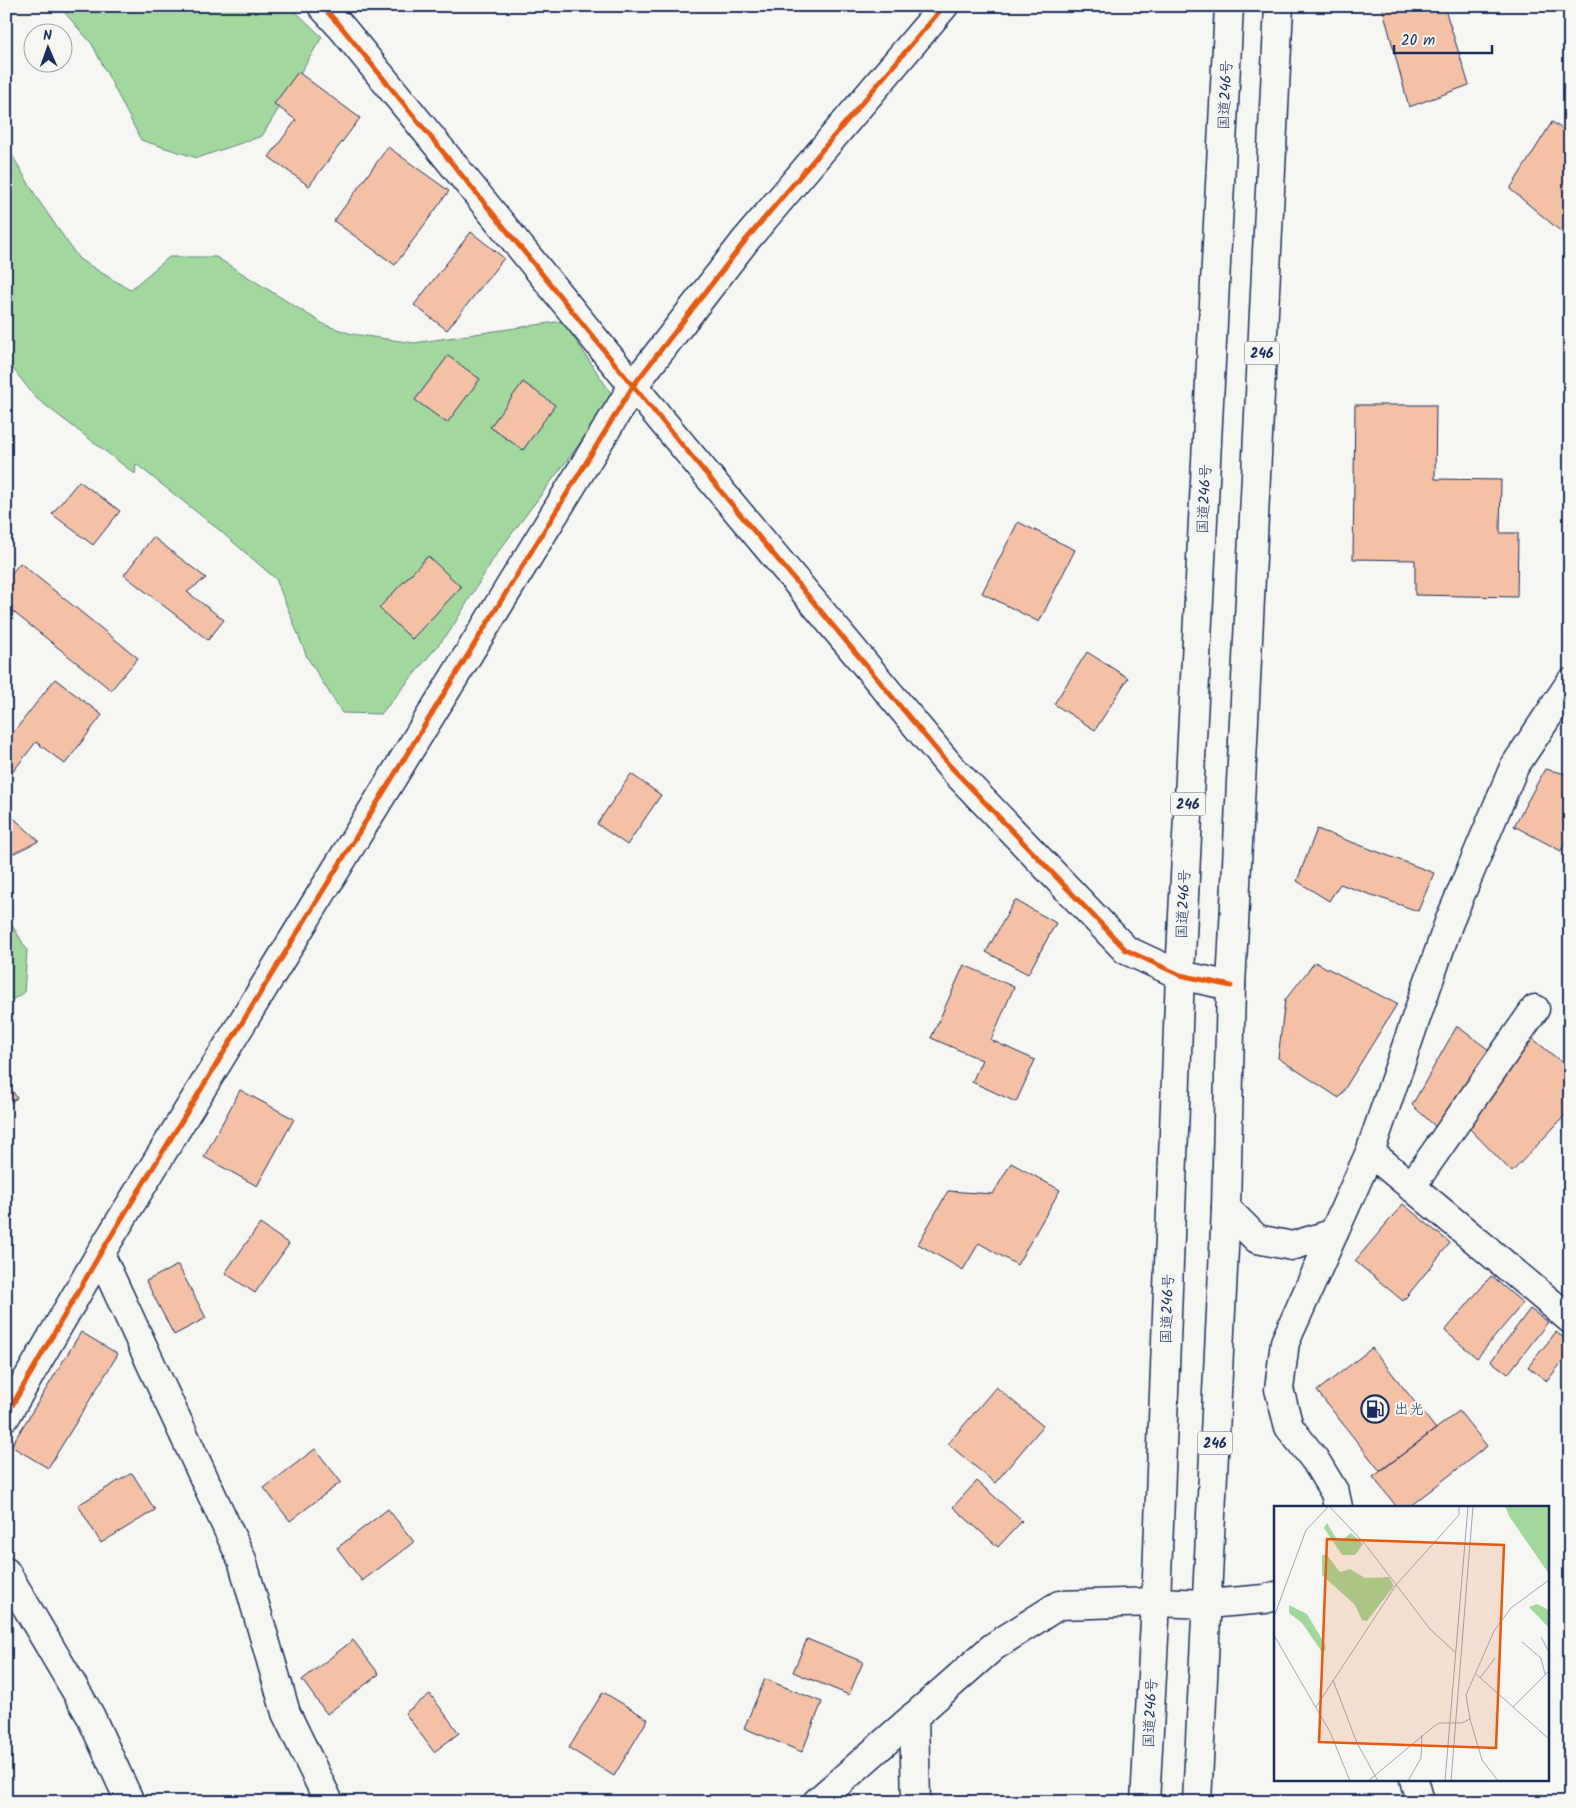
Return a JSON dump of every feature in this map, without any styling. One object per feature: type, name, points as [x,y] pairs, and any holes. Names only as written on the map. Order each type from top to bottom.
[{"type":"main road","points":[[322,6],[356,44],[633,386],[950,766],[1126,950],[1180,975],[1231,986]]},
{"type":"main road","points":[[6,1416],[100,1254],[633,386],[745,240],[944,6]]},
{"type":"main road","name":"国道246号","points":[[1145,1802],[1156,1602],[1180,975],[1229,6]]},
{"type":"main road","name":"246","points":[[1197,1802],[1226,1208],[1231,986],[1279,6]]},
{"type":"main road","points":[[1338,1506],[1335,1492],[1289,1427],[1279,1389],[1285,1342],[1370,1152],[1450,922],[1514,767],[1570,683]]},
{"type":"main road","points":[[1412,1187],[1535,1009]]},
{"type":"main road","points":[[1370,1152],[1570,1319]]},
{"type":"main road","points":[[1226,1208],[1257,1239],[1292,1246],[1334,1233]]},
{"type":"main road","points":[[100,1254],[242,1560],[286,1713],[329,1802]]},
{"type":"main road","points":[[6,1572],[90,1715],[130,1802]]},
{"type":"main road","points":[[817,1802],[993,1647],[1059,1606],[1156,1602],[1207,1604],[1265,1599],[1274,1596]]},
{"type":"main road","points":[[914,1716],[916,1802]]},
{"type":"main road","points":[[1414,1780],[1420,1802]]},
{"type":"green space","points":[[59,6],[290,6],[322,37],[262,136],[197,158],[141,140],[92,44]]},
{"type":"green space","points":[[6,145],[39,201],[79,259],[130,290],[169,257],[216,257],[325,325],[352,334],[414,343],[563,321],[614,398],[495,556],[450,631],[381,714],[342,713],[307,657],[276,579],[218,529],[136,464],[135,474],[36,398],[6,360]]},
{"type":"green space","points":[[6,915],[27,950],[24,993],[6,1003]]},
{"type":"building","points":[[1382,6],[1444,6],[1469,85],[1409,107]]},
{"type":"building","points":[[298,72],[360,118],[309,186],[269,157],[296,120],[274,104]]},
{"type":"building","points":[[1552,122],[1570,134],[1570,239],[1510,189]]},
{"type":"building","points":[[388,147],[449,191],[395,265],[334,221]]},
{"type":"building","points":[[471,232],[504,258],[447,330],[414,305]]},
{"type":"building","points":[[448,356],[480,379],[447,423],[415,400]]},
{"type":"building","points":[[523,382],[555,405],[523,450],[490,427]]},
{"type":"building","points":[[1355,405],[1436,405],[1435,479],[1501,480],[1500,533],[1518,533],[1517,597],[1415,595],[1415,560],[1353,559]]},
{"type":"building","points":[[79,481],[120,511],[93,545],[52,514]]},
{"type":"building","points":[[1018,522],[1075,550],[1039,622],[982,593]]},
{"type":"building","points":[[153,537],[206,578],[187,592],[224,620],[208,640],[124,575]]},
{"type":"building","points":[[428,556],[461,587],[412,639],[379,608]]},
{"type":"building","points":[[20,563],[138,658],[111,690],[6,606],[6,580]]},
{"type":"building","points":[[1087,652],[1128,678],[1095,730],[1054,704]]},
{"type":"building","points":[[55,679],[102,715],[65,764],[36,742],[11,774],[6,770],[6,742]]},
{"type":"building","points":[[1545,769],[1570,775],[1570,833],[1561,851],[1514,826]]},
{"type":"building","points":[[631,774],[661,795],[627,845],[597,824]]},
{"type":"building","points":[[6,811],[39,841],[6,857]]},
{"type":"building","points":[[1317,829],[1434,873],[1418,911],[1340,884],[1329,901],[1297,881]]},
{"type":"building","points":[[1015,900],[1056,923],[1028,974],[986,952]]},
{"type":"building","points":[[1315,962],[1397,1004],[1339,1098],[1278,1058],[1285,1000]]},
{"type":"building","points":[[964,965],[1014,987],[991,1040],[1035,1060],[1016,1102],[972,1082],[982,1060],[931,1038]]},
{"type":"building","points":[[1457,1026],[1493,1053],[1437,1128],[1412,1105]]},
{"type":"building","points":[[1532,1038],[1570,1069],[1570,1110],[1512,1172],[1464,1123]]},
{"type":"building","points":[[6,1081],[17,1098],[6,1105]]},
{"type":"building","points":[[240,1090],[294,1119],[257,1186],[204,1157]]},
{"type":"building","points":[[1011,1163],[1060,1190],[1017,1265],[979,1243],[963,1270],[918,1244],[948,1191],[993,1194]]},
{"type":"building","points":[[1403,1204],[1450,1243],[1403,1301],[1355,1261]]},
{"type":"building","points":[[260,1224],[289,1244],[255,1293],[225,1273]]},
{"type":"building","points":[[178,1265],[206,1318],[174,1335],[146,1281]]},
{"type":"building","points":[[1491,1276],[1523,1303],[1477,1358],[1445,1331]]},
{"type":"building","points":[[1530,1309],[1548,1322],[1508,1374],[1491,1361]]},
{"type":"building","points":[[81,1332],[118,1354],[48,1468],[11,1446]]},
{"type":"building","points":[[1556,1332],[1570,1343],[1570,1352],[1547,1381],[1528,1367]]},
{"type":"building","points":[[1372,1348],[1436,1429],[1380,1471],[1317,1391]]},
{"type":"building","points":[[996,1387],[1043,1426],[995,1483],[948,1444]]},
{"type":"building","points":[[1459,1411],[1487,1446],[1410,1506],[1396,1506],[1373,1477]]},
{"type":"building","points":[[315,1449],[341,1482],[290,1521],[264,1488]]},
{"type":"building","points":[[132,1473],[155,1510],[101,1543],[78,1505]]},
{"type":"building","points":[[977,1481],[1022,1521],[998,1547],[953,1507]]},
{"type":"building","points":[[388,1509],[414,1542],[362,1581],[337,1548]]},
{"type":"building","points":[[807,1639],[863,1662],[849,1695],[793,1672]]},
{"type":"building","points":[[353,1640],[379,1674],[327,1714],[302,1680]]},
{"type":"building","points":[[765,1679],[822,1702],[802,1752],[744,1728]]},
{"type":"building","points":[[603,1692],[648,1719],[614,1776],[569,1748]]},
{"type":"building","points":[[430,1694],[459,1733],[434,1752],[405,1713]]},
{"type":"cycle path","points":[[322,6],[343,29],[633,386],[950,766],[1126,950],[1180,975],[1231,986]]},
{"type":"cycle path","points":[[6,1416],[100,1254],[633,386],[745,241],[944,6]]},
{"type":"place","name":"出光","points":[[1375,1409]]}]
